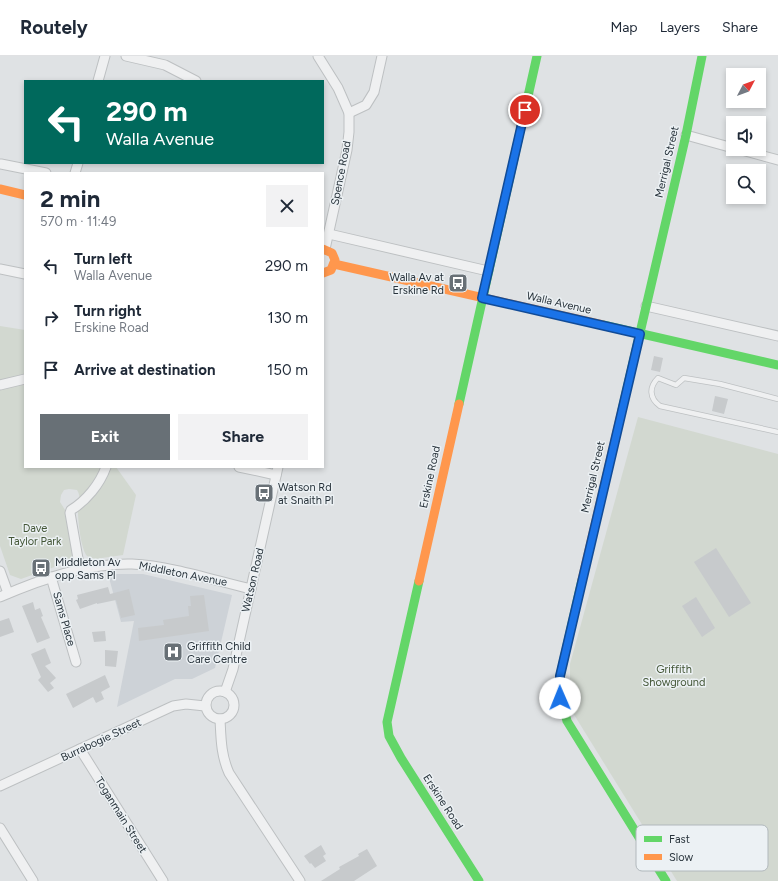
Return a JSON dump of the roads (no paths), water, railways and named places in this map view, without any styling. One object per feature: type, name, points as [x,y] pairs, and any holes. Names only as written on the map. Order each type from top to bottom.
[{"type":"street","points":[[98,80],[104,56]]},
{"type":"street","points":[[126,56],[165,65],[194,80]]},
{"type":"street","name":"Spence Road","points":[[318,56],[338,88],[349,113],[347,150],[329,234],[324,249]]},
{"type":"street","points":[[349,113],[366,105],[374,92],[382,56]]},
{"type":"street","name":"Erskine Road","points":[[479,881],[392,743],[389,736],[387,722],[537,56]]},
{"type":"street","name":"Merrigal Street","points":[[636,831],[567,721],[560,698],[560,676],[686,135],[702,56]]},
{"type":"street","points":[[686,135],[726,146]]},
{"type":"street","points":[[763,156],[778,160]]},
{"type":"street","points":[[1,164],[41,172]]},
{"type":"street","points":[[0,189],[24,194]]},
{"type":"street","points":[[329,234],[488,271]]},
{"type":"street","points":[[324,249],[334,256],[334,264],[331,270],[324,273]]},
{"type":"street","name":"Walla Avenue","points":[[334,264],[778,365]]},
{"type":"street","points":[[0,269],[24,274]]},
{"type":"street","points":[[646,306],[778,336]]},
{"type":"street","points":[[0,385],[24,380]]},
{"type":"street","points":[[80,570],[70,513],[71,510],[87,497],[103,475],[106,468]]},
{"type":"street","points":[[249,468],[277,471]]},
{"type":"street","name":"Watson Road","points":[[225,692],[233,669],[277,471]]},
{"type":"street","name":"Middleton Avenue","points":[[4,595],[51,577],[80,570],[116,565],[144,565],[251,588]]},
{"type":"street","points":[[0,572],[4,595]]},
{"type":"street","name":"Sams Place","points":[[51,577],[76,662]]},
{"type":"street","points":[[218,691],[225,692],[231,697],[234,704],[232,712],[227,717],[220,719],[213,718],[208,713],[205,706],[207,699],[212,693],[218,691]]},
{"type":"street","name":"Burrabogie Street","points":[[0,786],[173,706],[186,704],[205,706]]},
{"type":"street","points":[[220,719],[221,748],[223,759],[229,773],[300,881]]},
{"type":"street","name":"Toganmain Street","points":[[80,749],[163,881]]},
{"type":"street","points":[[0,828],[33,881]]},
{"type":"street","name":"Merrigal Street","points":[[660,871],[666,881]]},
{"type":"lane","points":[[778,399],[720,384],[684,378],[676,384],[658,378],[652,387],[651,393],[655,402],[660,406],[778,432]]},
{"type":"place","name":"Walla Av at Erskine Rd","points":[[458,283]]},
{"type":"place","name":"Watson Rd at Snaith Pl","points":[[264,493]]},
{"type":"place","name":"Middleton Av opp Sams Pl","points":[[41,568]]},
{"type":"place","name":"Griffith Child Care Centre","points":[[173,652]]},
{"type":"park label","name":"Dave Taylor Park","points":[[35,534]]},
{"type":"park label","name":"Griffith Showground","points":[[674,675]]}]
